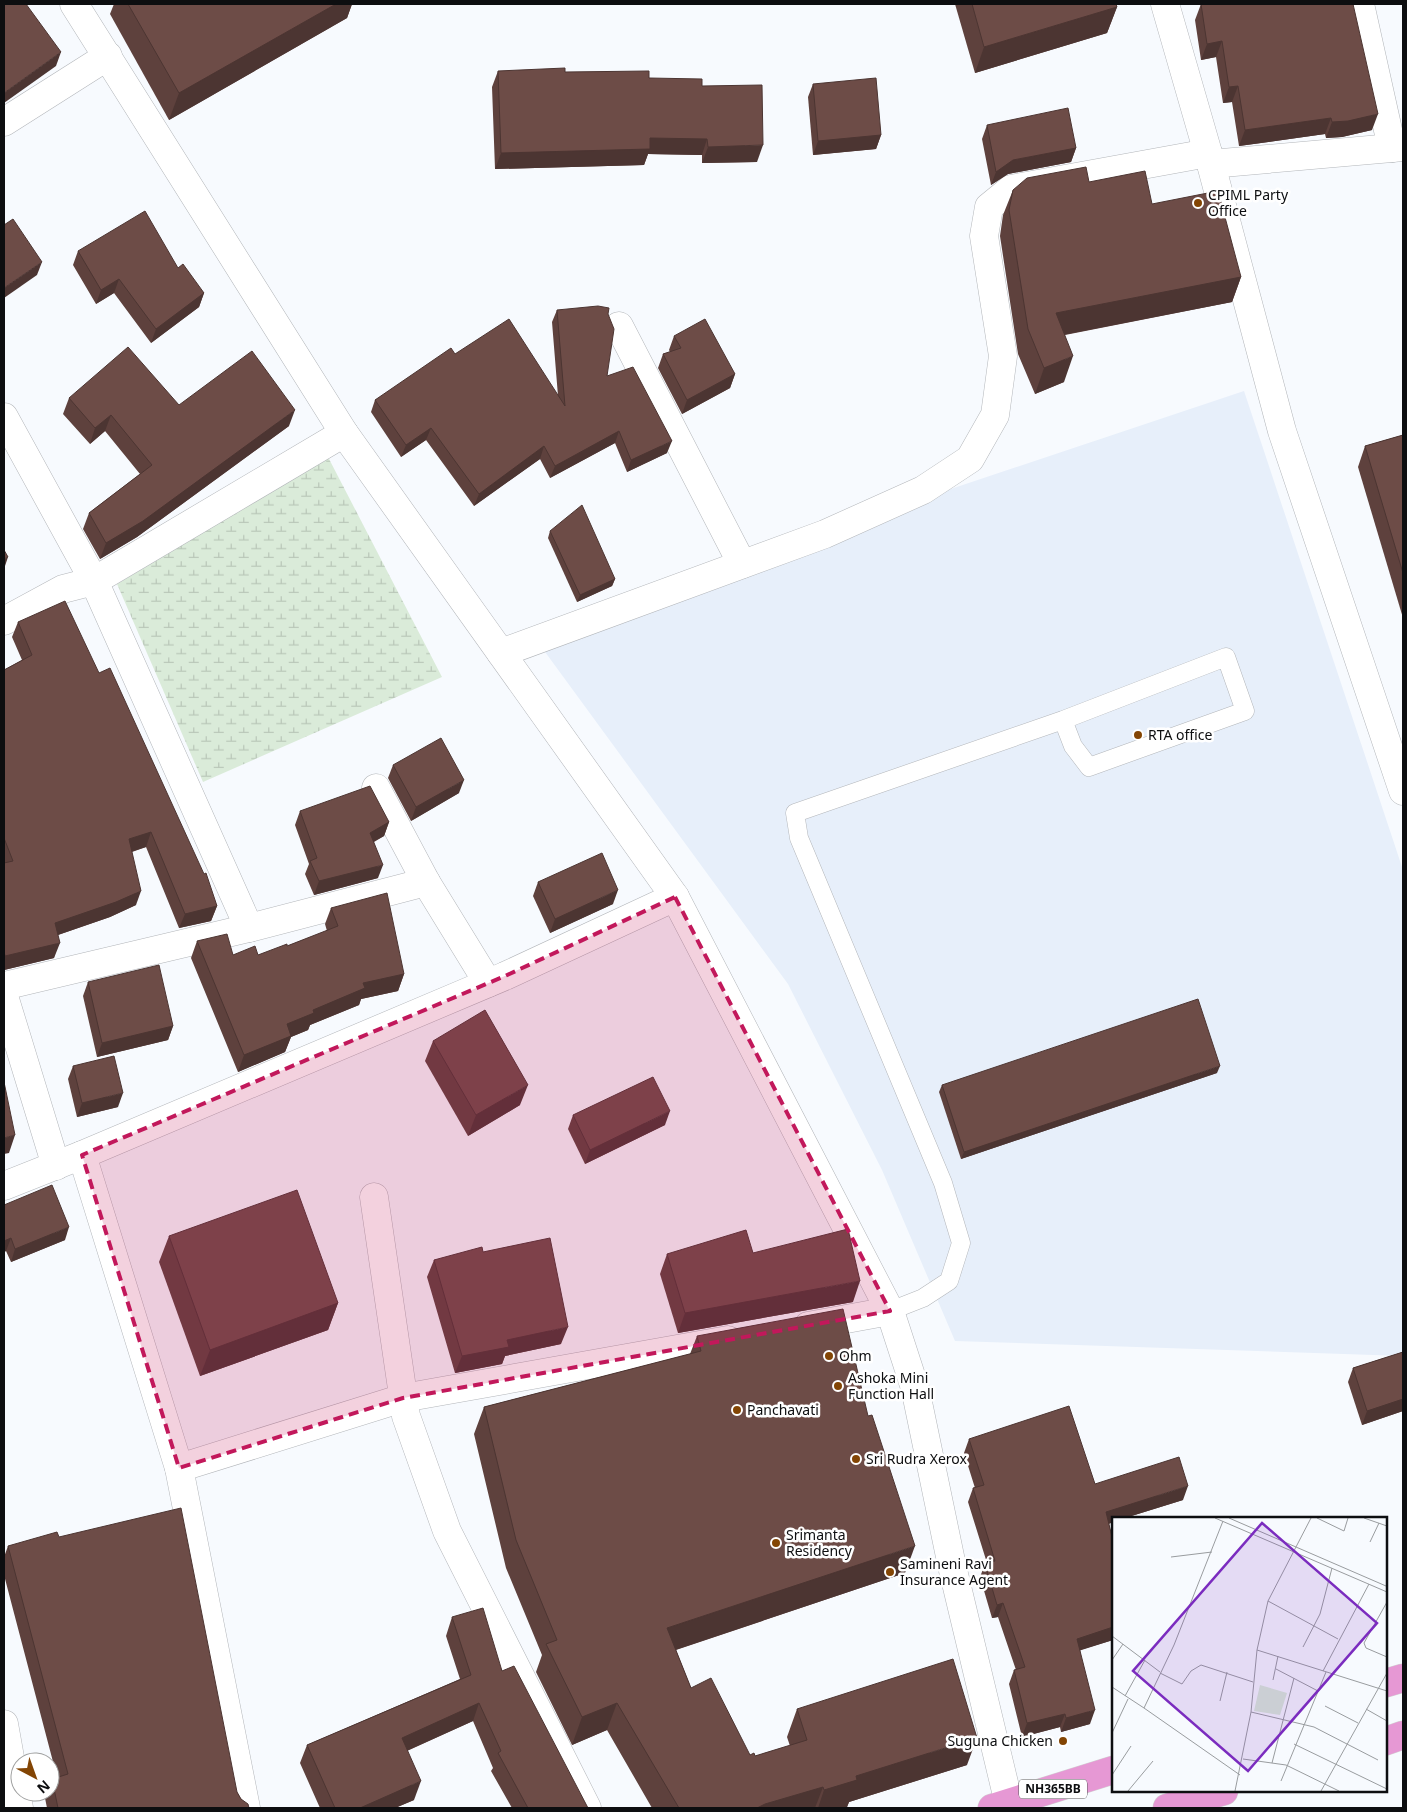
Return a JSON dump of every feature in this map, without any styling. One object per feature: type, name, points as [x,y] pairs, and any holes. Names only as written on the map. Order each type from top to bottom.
[{"type":"highway","points":[[1387,1683],[1403,1678]]},
{"type":"highway","points":[[1387,1741],[1403,1735]]},
{"type":"highway","name":"NH365BB","points":[[1004,1806],[1112,1770]]},
{"type":"highway","points":[[1167,1808],[1221,1792]]},
{"type":"street","points":[[74,4],[344,433],[675,897],[890,1311],[915,1388],[1004,1806]]},
{"type":"street","points":[[1165,4],[1210,159],[1282,431],[1403,791]]},
{"type":"street","points":[[501,653],[825,534],[923,490],[970,459],[995,415],[1003,356],[984,236],[989,207],[1010,189],[1210,159],[1397,148],[1360,4]]},
{"type":"street","points":[[4,122],[108,56]]},
{"type":"street","points":[[619,326],[742,564]]},
{"type":"street","points":[[4,417],[94,581],[249,928]]},
{"type":"street","points":[[4,620],[63,589],[94,581],[344,433]]},
{"type":"street","points":[[376,788],[426,882],[488,983]]},
{"type":"street","points":[[4,986],[249,928],[426,882]]},
{"type":"street","points":[[4,1186],[56,1166],[488,983],[675,897]]},
{"type":"street","points":[[4,996],[56,1166]]},
{"type":"street","points":[[82,1155],[178,1468],[246,1808]]},
{"type":"street","points":[[374,1197],[406,1416],[447,1531],[587,1808]]},
{"type":"street","points":[[783,1330],[890,1311]]},
{"type":"street","points":[[178,1468],[403,1398],[754,1335]]},
{"type":"street","points":[[4,1724],[19,1808]]},
{"type":"lane","points":[[890,1311],[923,1298],[949,1281],[962,1243],[943,1184],[799,838],[795,813],[1063,720],[1226,657],[1245,711],[1090,767],[1073,746],[1063,720]]},
{"type":"highlighted area","points":[[675,897],[890,1311],[403,1398],[179,1468],[82,1155],[505,976]]},
{"type":"shaded area","points":[[1244,391],[1403,870],[1403,1356],[955,1341],[882,1170],[788,984],[529,630]]},
{"type":"green space","points":[[328,457],[442,677],[203,782],[117,584]]},
{"type":"building","points":[[4,4],[26,4],[61,52],[4,93]]},
{"type":"building","points":[[128,4],[336,4],[179,93]]},
{"type":"building","points":[[972,4],[1116,4],[1117,7],[984,47]]},
{"type":"building","points":[[1201,4],[1353,4],[1378,114],[1348,121],[1332,122],[1331,118],[1245,130],[1238,86],[1229,87],[1222,41],[1207,44]]},
{"type":"building","points":[[565,68],[565,72],[649,71],[649,78],[702,79],[702,86],[762,85],[763,145],[708,147],[707,139],[650,138],[650,149],[501,153],[498,71]]},
{"type":"building","points":[[876,78],[881,135],[818,141],[813,84]]},
{"type":"building","points":[[1068,108],[1076,148],[1013,160],[996,172],[987,125]]},
{"type":"building","points":[[1086,167],[1089,182],[1145,171],[1152,204],[1218,191],[1241,277],[1056,313],[1073,356],[1044,368],[1028,329],[1009,210],[1013,190],[1027,178]]},
{"type":"building","points":[[145,211],[178,268],[183,264],[204,293],[156,329],[119,279],[101,290],[78,251]]},
{"type":"building","points":[[13,219],[42,262],[4,288],[4,225]]},
{"type":"building","points":[[598,306],[609,308],[608,314],[614,329],[607,376],[633,367],[672,441],[631,460],[619,431],[555,466],[544,446],[479,494],[431,428],[406,445],[375,400],[451,348],[455,354],[509,319],[565,406],[557,310]]},
{"type":"building","points":[[705,319],[735,374],[687,400],[663,354],[681,348],[674,336]]},
{"type":"building","points":[[128,347],[179,405],[252,351],[295,410],[143,521],[106,543],[89,513],[152,465],[111,415],[95,428],[69,398]]},
{"type":"building","points":[[1403,435],[1403,573],[1365,446]]},
{"type":"building","points":[[582,505],[615,579],[580,595],[550,531]]},
{"type":"building","points":[[4,550],[8,557],[4,559]]},
{"type":"building","points":[[65,601],[99,673],[110,668],[204,874],[206,873],[217,906],[185,914],[151,832],[129,839],[141,891],[116,902],[55,923],[60,943],[5,956],[4,863],[13,861],[4,838],[4,670],[32,655],[18,622]]},
{"type":"building","points":[[441,738],[464,780],[416,807],[393,765]]},
{"type":"building","points":[[370,786],[389,822],[370,833],[383,865],[319,881],[310,861],[317,858],[300,811]]},
{"type":"building","points":[[602,853],[618,890],[555,919],[538,882]]},
{"type":"building","points":[[387,893],[404,974],[363,983],[365,988],[313,1010],[314,1013],[287,1024],[291,1036],[244,1055],[197,941],[227,934],[233,955],[255,946],[258,955],[338,926],[331,908]]},
{"type":"building","points":[[159,965],[173,1026],[102,1043],[88,982]]},
{"type":"building","points":[[1198,999],[1220,1066],[964,1152],[942,1085]]},
{"type":"building","points":[[485,1010],[528,1085],[476,1115],[433,1041]]},
{"type":"building","points":[[114,1056],[123,1093],[82,1103],[73,1066]]},
{"type":"building","points":[[653,1077],[670,1111],[590,1150],[573,1115]]},
{"type":"building","points":[[4,1082],[15,1135],[4,1138]]},
{"type":"building","points":[[52,1185],[69,1227],[15,1249],[11,1238],[4,1241],[4,1205]]},
{"type":"building","points":[[297,1190],[338,1303],[210,1350],[169,1236]]},
{"type":"building","points":[[848,1229],[860,1281],[685,1313],[667,1254],[746,1230],[753,1253]]},
{"type":"building","points":[[550,1238],[568,1327],[507,1340],[509,1347],[462,1356],[434,1260],[482,1247],[483,1252]]},
{"type":"building","points":[[843,1309],[868,1416],[872,1415],[915,1546],[667,1628],[691,1688],[711,1678],[750,1755],[754,1753],[755,1756],[807,1740],[797,1709],[953,1659],[977,1738],[856,1776],[857,1780],[824,1790],[823,1787],[757,1808],[679,1808],[617,1703],[582,1717],[546,1644],[557,1640],[516,1540],[484,1407],[701,1351],[697,1336]]},
{"type":"building","points":[[1403,1352],[1403,1399],[1367,1411],[1353,1368]]},
{"type":"building","points":[[1069,1406],[1095,1484],[1179,1457],[1188,1486],[1106,1512],[1112,1537],[1112,1627],[1077,1639],[1095,1710],[1066,1718],[1065,1714],[1027,1723],[1014,1670],[1025,1667],[1003,1603],[997,1605],[985,1564],[995,1561],[973,1488],[984,1485],[969,1439]]},
{"type":"building","points":[[181,1508],[237,1792],[241,1799],[248,1804],[249,1808],[58,1808],[57,1802],[60,1802],[60,1776],[68,1774],[8,1546],[57,1532],[59,1537]]},
{"type":"building","points":[[483,1608],[502,1671],[514,1666],[588,1808],[528,1808],[498,1753],[501,1751],[479,1703],[402,1738],[421,1781],[360,1808],[335,1808],[307,1745],[471,1675],[452,1617]]},
{"type":"place","name":"CPIML Party Office","points":[[1198,203]]},
{"type":"place","name":"RTA office","points":[[1138,735]]},
{"type":"place","name":"Ohm","points":[[829,1356]]},
{"type":"place","name":"Ashoka Mini Function Hall","points":[[838,1386]]},
{"type":"place","name":"Panchavati","points":[[737,1410]]},
{"type":"place","name":"Sri Rudra Xerox","points":[[856,1459]]},
{"type":"place","name":"Srimanta Residency","points":[[776,1543]]},
{"type":"place","name":"Samineni Ravi Insurance Agent","points":[[890,1572]]},
{"type":"place","name":"Suguna Chicken","points":[[1063,1741]]}]
